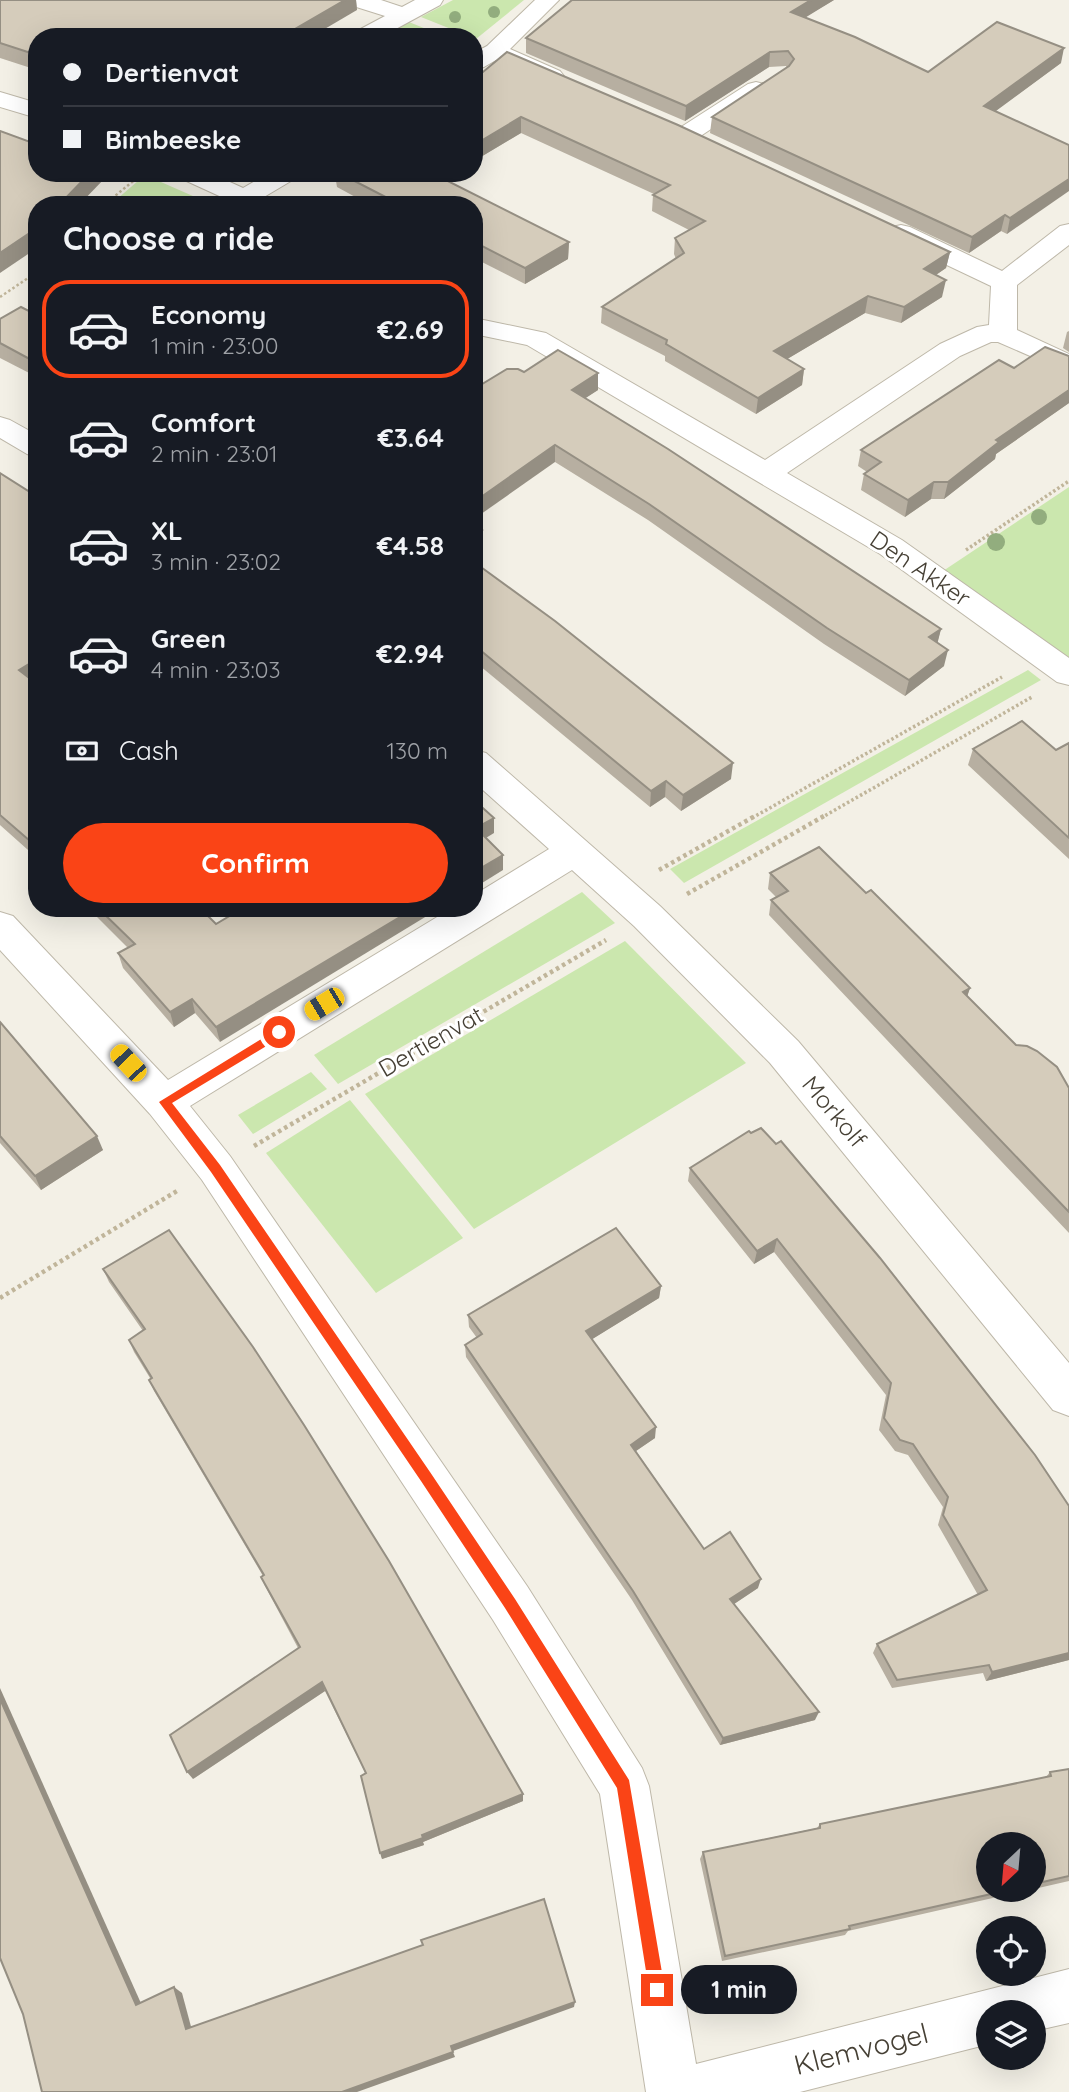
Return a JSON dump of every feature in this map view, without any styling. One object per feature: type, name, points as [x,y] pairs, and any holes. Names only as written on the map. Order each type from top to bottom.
[{"type":"street","points":[[358,0],[402,14]]},
{"type":"street","points":[[378,28],[432,0]]},
{"type":"street","points":[[484,57],[548,0]]},
{"type":"street","points":[[484,57],[572,84]]},
{"type":"street","points":[[687,134],[778,74]]},
{"type":"street","points":[[0,99],[28,108]]},
{"type":"street","points":[[662,122],[712,145]]},
{"type":"street","points":[[210,182],[242,196]]},
{"type":"street","points":[[260,196],[276,182]]},
{"type":"street","points":[[882,225],[1004,282]]},
{"type":"street","points":[[1004,282],[1069,232]]},
{"type":"street","points":[[1003,334],[1004,282]]},
{"type":"street","name":"Den Akker","points":[[483,328],[536,339],[891,547],[1069,674]]},
{"type":"street","points":[[765,474],[950,350],[987,333],[1003,334],[1069,365]]},
{"type":"street","points":[[0,426],[28,443]]},
{"type":"street","name":"Morkolf","points":[[483,770],[634,904],[784,1052],[1069,1396]]},
{"type":"street","points":[[483,907],[575,851]]},
{"type":"street","points":[[164,1102],[467,917]]},
{"type":"street","points":[[0,926],[164,1102],[215,1168],[510,1604],[624,1786],[673,2092]]},
{"type":"street","points":[[1046,2002],[1069,1996]]},
{"type":"street","name":"Klemvogel","points":[[693,2092],[976,2020]]},
{"type":"path","points":[[115,196],[131,182]]},
{"type":"path","points":[[0,297],[28,280]]},
{"type":"path","points":[[930,574],[1069,481]]},
{"type":"path","points":[[634,904],[1042,654]]},
{"type":"path","points":[[634,904],[1033,696]]},
{"type":"path","name":"Dertienvat","points":[[0,1298],[215,1168],[634,904]]},
{"type":"green space","points":[[453,0],[524,0],[483,33],[483,28],[448,28],[421,17]]},
{"type":"green space","points":[[409,22],[424,28],[399,28]]},
{"type":"green space","points":[[137,182],[161,182],[193,196],[120,196]]},
{"type":"green space","points":[[1069,487],[1069,661],[943,571]]},
{"type":"green space","points":[[1028,670],[1041,680],[684,883],[670,869]]},
{"type":"green space","points":[[582,892],[615,923],[338,1084],[314,1055]]},
{"type":"green space","points":[[625,941],[746,1063],[474,1229],[365,1094]]},
{"type":"green space","points":[[311,1072],[327,1089],[253,1134],[238,1115]]},
{"type":"green space","points":[[350,1100],[463,1238],[376,1293],[266,1153]]},
{"type":"building","points":[[0,0],[345,0],[297,28],[28,28],[28,52],[0,43]]},
{"type":"building","points":[[572,0],[811,0],[791,12],[855,37],[928,72],[997,22],[1064,48],[984,106],[1069,145],[1069,179],[1010,218],[1005,215],[972,237],[712,117],[789,66],[794,59],[788,51],[770,52],[686,106],[526,38]]},
{"type":"building","points":[[507,52],[678,125],[950,252],[924,269],[946,280],[904,307],[868,296],[774,351],[804,369],[758,398],[666,344],[667,340],[602,307],[684,253],[675,238],[705,221],[653,195],[670,185],[521,117],[483,140],[483,72]]},
{"type":"building","points":[[0,131],[28,141],[28,182],[81,182],[68,196],[28,196],[28,234],[0,253]]},
{"type":"building","points":[[356,182],[450,182],[478,196],[384,196]]},
{"type":"building","points":[[483,199],[569,242],[525,268],[483,247]]},
{"type":"building","points":[[21,307],[28,310],[28,358],[0,343],[0,319]]},
{"type":"building","points":[[1045,347],[1069,356],[1069,390],[996,440],[999,442],[948,482],[934,482],[908,500],[864,474],[881,462],[861,450],[999,360],[1014,368]]},
{"type":"building","points":[[558,350],[598,373],[572,390],[668,449],[941,629],[929,637],[948,650],[909,680],[827,628],[649,504],[555,445],[483,496],[483,384],[507,369],[524,372]]},
{"type":"building","points":[[0,473],[28,491],[28,664],[19,670],[28,677],[28,839],[0,815]]},
{"type":"building","points":[[483,569],[555,621],[733,763],[683,795],[666,781],[651,791],[483,652]]},
{"type":"building","points":[[1022,721],[1056,750],[1069,743],[1069,838],[973,749]]},
{"type":"building","points":[[483,808],[494,818],[483,824]]},
{"type":"building","points":[[483,835],[503,855],[483,867]]},
{"type":"building","points":[[819,847],[866,893],[871,890],[970,988],[963,992],[1016,1045],[1037,1051],[1057,1067],[1069,1088],[1069,1212],[771,900],[788,891],[770,873]]},
{"type":"building","points":[[107,917],[209,917],[216,924],[228,917],[400,917],[216,1027],[192,999],[170,1012],[118,953],[135,944]]},
{"type":"building","points":[[0,1022],[97,1136],[35,1176],[0,1136]]},
{"type":"building","points":[[761,1128],[776,1144],[781,1141],[880,1258],[1035,1455],[1069,1506],[1069,1653],[992,1672],[989,1665],[897,1680],[877,1644],[987,1590],[943,1515],[948,1497],[913,1444],[900,1440],[884,1418],[891,1383],[777,1239],[757,1251],[690,1168],[749,1131],[751,1133]]},
{"type":"building","points":[[616,1228],[661,1286],[586,1331],[656,1427],[631,1445],[704,1549],[730,1532],[761,1579],[730,1599],[819,1712],[723,1738],[633,1591],[465,1345],[482,1334],[468,1315]]},
{"type":"building","points":[[169,1230],[253,1347],[304,1425],[389,1561],[523,1794],[422,1835],[423,1838],[380,1853],[361,1776],[366,1773],[322,1682],[187,1772],[170,1735],[300,1647],[261,1577],[264,1575],[149,1380],[152,1378],[129,1340],[145,1329],[103,1269]]},
{"type":"building","points":[[0,1699],[136,2005],[174,1987],[186,2029],[423,1945],[421,1940],[544,1899],[575,2002],[451,2046],[453,2052],[342,2092],[42,2092],[23,2014],[0,1958]]},
{"type":"building","points":[[1069,1769],[1069,1876],[1046,1881],[1046,1832],[976,1832],[976,1897],[849,1926],[850,1929],[725,1956],[703,1852],[820,1828],[820,1824],[1051,1776],[1050,1772]]},
{"type":"route","points":[[279,1032],[164,1102],[215,1168],[426,1476],[624,1786],[657,1990]]}]
